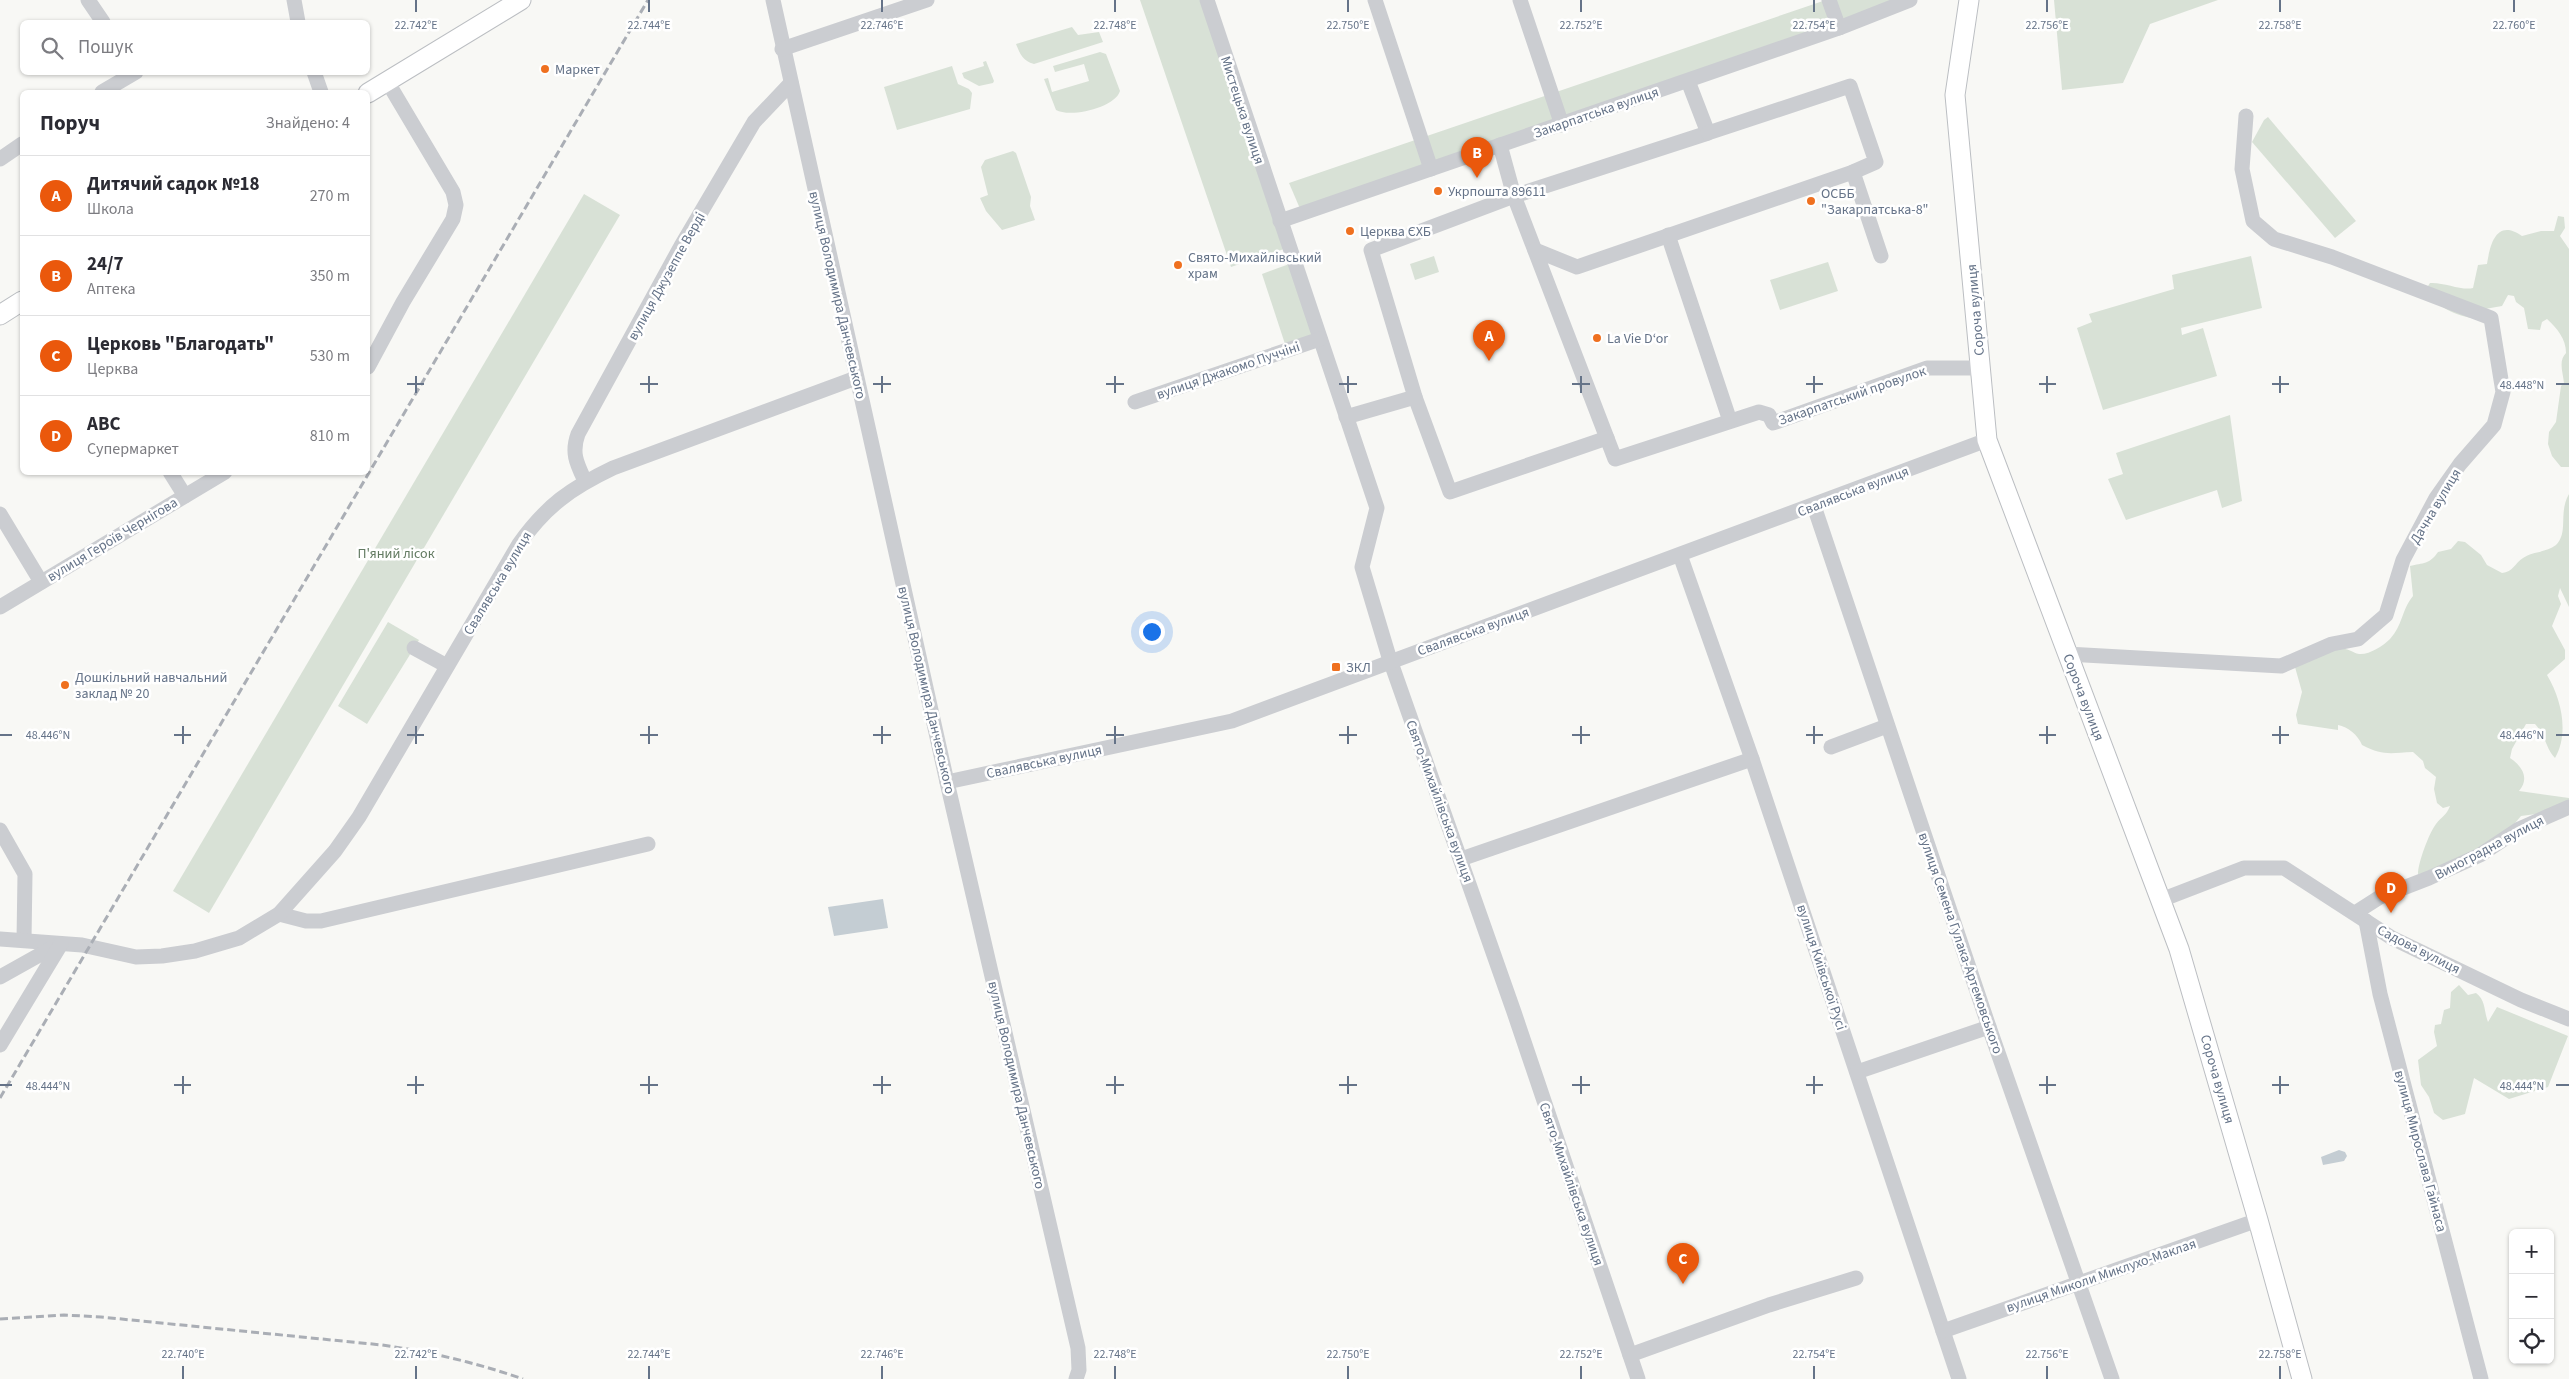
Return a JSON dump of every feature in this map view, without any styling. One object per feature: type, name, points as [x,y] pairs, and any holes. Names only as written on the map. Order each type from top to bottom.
[{"type":"main road","points":[[370,92],[521,0]]},
{"type":"main road","name":"Сороча вулиця","points":[[1969,0],[1955,94],[1987,440],[2162,900],[2192,987],[2302,1379]]},
{"type":"main road","points":[[0,315],[20,303]]},
{"type":"street","points":[[88,0],[102,20]]},
{"type":"street","points":[[294,0],[298,20]]},
{"type":"street","name":"вулиця Володимира Данчевського","points":[[773,0],[782,49],[856,378],[1078,1348],[1079,1370],[1076,1379]]},
{"type":"street","points":[[782,49],[927,0]]},
{"type":"street","name":"Мистецька вулиця","points":[[1206,0],[1280,221]]},
{"type":"street","points":[[1375,0],[1431,169]]},
{"type":"street","points":[[1520,0],[1562,125]]},
{"type":"street","points":[[1830,0],[1839,28]]},
{"type":"street","name":"Закарпатська вулиця","points":[[1280,221],[1688,81],[1839,28],[1910,0]]},
{"type":"street","points":[[105,90],[131,75]]},
{"type":"street","points":[[315,75],[320,90]]},
{"type":"street","points":[[370,363],[403,302],[453,219],[456,205],[453,192],[387,81]]},
{"type":"street","points":[[1688,81],[1708,133]]},
{"type":"street","name":"вулиця Джузеппе Верді","points":[[585,481],[575,459],[575,443],[578,434],[681,246],[754,122],[791,83]]},
{"type":"street","points":[[1535,250],[1576,267],[1853,172],[1876,162],[1850,86],[1514,196],[1371,250],[1415,397],[1450,492],[1607,438]]},
{"type":"street","name":"Дачна вулиця","points":[[2067,654],[2281,666],[2332,644],[2358,639],[2386,615],[2403,560],[2436,498],[2460,464],[2494,425],[2503,392],[2491,318],[2332,257],[2274,239],[2253,221],[2247,195],[2242,169],[2246,116]]},
{"type":"street","points":[[0,159],[20,145]]},
{"type":"street","name":"Закарпатський провулок","points":[[1500,145],[1514,196],[1615,459],[1760,412],[1769,415],[1773,423],[1927,368],[1980,368]]},
{"type":"street","points":[[1853,172],[1881,256]]},
{"type":"street","name":"Свято-Михайлівська вулиця","points":[[1280,221],[1377,508],[1362,567],[1391,662],[1461,859],[1638,1379]]},
{"type":"street","points":[[1668,235],[1730,421]]},
{"type":"street","name":"вулиця Джакомо Пуччіні","points":[[1135,402],[1320,339]]},
{"type":"street","name":"Свалявська вулиця","points":[[0,939],[89,946],[136,957],[173,955],[239,938],[279,914],[335,851],[359,817],[447,666],[533,525],[565,493],[613,468],[856,378]]},
{"type":"street","points":[[1346,416],[1415,397]]},
{"type":"street","name":"Свалявська вулиця","points":[[948,782],[1232,721],[1814,506],[1987,440]]},
{"type":"street","points":[[172,475],[184,496]]},
{"type":"street","name":"вулиця Героїв Чернігова","points":[[0,607],[220,475]]},
{"type":"street","name":"вулиця Семена Гулака-Артемовського","points":[[1814,506],[1989,1027],[2112,1379]]},
{"type":"street","points":[[0,514],[41,582]]},
{"type":"street","name":"вулиця Київської Русі","points":[[1680,555],[1752,759],[1960,1379]]},
{"type":"street","points":[[414,648],[447,666]]},
{"type":"street","points":[[1831,747],[1887,726]]},
{"type":"street","points":[[1461,859],[1752,759]]},
{"type":"street","name":"Виноградна вулиця","points":[[2361,917],[2380,897],[2480,855],[2519,829],[2569,807]]},
{"type":"street","points":[[0,830],[25,874],[24,940]]},
{"type":"street","points":[[279,914],[299,920],[321,920],[648,844]]},
{"type":"street","name":"Садова вулиця","points":[[2162,900],[2244,868],[2284,868],[2392,938],[2569,1019]]},
{"type":"street","name":"вулиця Мирослава Гайнаса","points":[[2361,917],[2481,1379]]},
{"type":"street","points":[[0,977],[60,944]]},
{"type":"street","points":[[0,1045],[60,944]]},
{"type":"street","points":[[1857,1072],[1989,1027]]},
{"type":"street","name":"вулиця Миколи Миклухо-Маклая","points":[[1943,1331],[2258,1220]]},
{"type":"street","points":[[1630,1355],[1769,1305],[1856,1278]]},
{"type":"green space","points":[[1140,0],[1200,0],[1287,248],[1231,267]]},
{"type":"green space","points":[[1826,0],[1893,0],[1870,12],[1301,211],[1289,183]]},
{"type":"green space","points":[[2054,0],[2218,0],[2150,24],[2123,83],[2062,90]]},
{"type":"green space","points":[[1072,27],[1078,35],[1099,32],[1103,42],[1034,64],[1022,57],[1016,44]]},
{"type":"green space","points":[[1100,52],[1106,54],[1120,91],[1116,97],[1101,107],[1091,110],[1071,113],[1056,110],[1044,79],[1048,78],[1052,92],[1089,81],[1084,64],[1055,72],[1053,66]]},
{"type":"green space","points":[[986,61],[994,81],[993,83],[979,86],[964,78],[962,73],[984,66],[983,62]]},
{"type":"green space","points":[[952,66],[958,84],[969,89],[972,93],[970,109],[897,130],[884,87]]},
{"type":"green space","points":[[2268,117],[2356,221],[2335,238],[2252,142],[2264,120]]},
{"type":"green space","points":[[1013,151],[1016,153],[1031,197],[1030,206],[1035,220],[1002,230],[986,211],[980,198],[988,195],[981,167],[985,160]]},
{"type":"green space","name":"П'яний лісок","points":[[584,194],[620,215],[209,913],[173,891]]},
{"type":"green space","points":[[2558,216],[2564,217],[2565,228],[2560,236],[2569,249],[2569,467],[2561,467],[2552,456],[2548,444],[2549,432],[2556,422],[2561,386],[2564,383],[2562,360],[2566,353],[2566,348],[2563,338],[2557,330],[2547,319],[2542,322],[2540,330],[2528,329],[2524,308],[2516,302],[2514,296],[2508,295],[2502,306],[2485,309],[2477,319],[2448,310],[2436,302],[2426,289],[2430,283],[2473,288],[2478,265],[2487,264],[2490,249],[2500,232],[2506,230],[2513,231],[2522,236],[2541,231],[2554,231]]},
{"type":"green space","points":[[1434,256],[1439,272],[1415,280],[1410,264]]},
{"type":"green space","points":[[2251,256],[2262,308],[2181,328],[2182,335],[2203,328],[2217,376],[2103,410],[2077,328],[2092,322],[2089,314],[2174,289],[2172,275]]},
{"type":"green space","points":[[1828,262],[1838,291],[1780,310],[1770,280]]},
{"type":"green space","points":[[1292,263],[1317,337],[1286,347],[1262,274]]},
{"type":"green space","points":[[2230,415],[2242,501],[2222,508],[2217,490],[2126,520],[2108,479],[2123,474],[2116,453]]},
{"type":"green space","points":[[2569,494],[2569,607],[2560,588],[2558,596],[2561,604],[2552,626],[2565,650],[2565,659],[2547,675],[2560,706],[2563,728],[2562,738],[2555,758],[2535,724],[2526,724],[2512,749],[2510,758],[2523,773],[2524,781],[2519,791],[2569,798],[2569,801],[2536,814],[2521,816],[2501,835],[2478,850],[2428,873],[2418,874],[2430,834],[2450,806],[2443,808],[2437,803],[2434,789],[2436,777],[2425,768],[2423,761],[2413,752],[2387,753],[2376,751],[2362,745],[2352,732],[2338,725],[2338,730],[2298,724],[2296,715],[2302,692],[2295,667],[2335,650],[2346,649],[2363,654],[2371,652],[2384,644],[2394,634],[2413,596],[2410,566],[2429,561],[2438,552],[2451,549],[2458,541],[2465,542],[2481,555],[2487,565],[2502,573],[2509,571],[2527,556],[2556,545],[2562,534],[2564,508]]},
{"type":"green space","points":[[388,622],[419,640],[367,724],[338,706]]},
{"type":"green space","points":[[2459,985],[2468,995],[2476,993],[2482,999],[2488,1022],[2497,1007],[2568,1036],[2548,1087],[2509,1099],[2474,1078],[2465,1114],[2443,1120],[2434,1113],[2429,1097],[2421,1085],[2418,1060],[2437,1046],[2434,1032],[2435,1025],[2441,1024],[2444,1010],[2450,1008],[2451,992]]},
{"type":"shaded area","points":[[883,899],[888,928],[834,936],[828,907]]},
{"type":"shaded area","points":[[2339,1150],[2345,1152],[2347,1156],[2344,1161],[2323,1165],[2321,1157]]},
{"type":"railway","points":[[370,471],[648,0]]},
{"type":"railway","points":[[0,1098],[368,475]]},
{"type":"railway","points":[[0,1319],[64,1315],[101,1317],[382,1345],[454,1359],[523,1379]]},
{"type":"place","name":"Маркет","points":[[545,69]]},
{"type":"place","name":"24/7","points":[[1477,178]]},
{"type":"place","name":"Укрпошта 89611","points":[[1438,191]]},
{"type":"place","name":"ОСББ \"Закарпатська-8\"","points":[[1811,201]]},
{"type":"place","name":"Церква ЄХБ","points":[[1350,231]]},
{"type":"place","name":"Свято-Михайлівський храм","points":[[1178,265]]},
{"type":"place","name":"La Vie D‘or","points":[[1597,338]]},
{"type":"place","name":"Дитячий садок №18","points":[[1489,361]]},
{"type":"place","name":"ЗКЛ","points":[[1336,667]]},
{"type":"place","name":"Дошкільний навчальний заклад № 20","points":[[65,685]]},
{"type":"place","name":"ABC","points":[[2391,913]]},
{"type":"place","name":"Церковь \"Благодать\"","points":[[1683,1284]]}]
